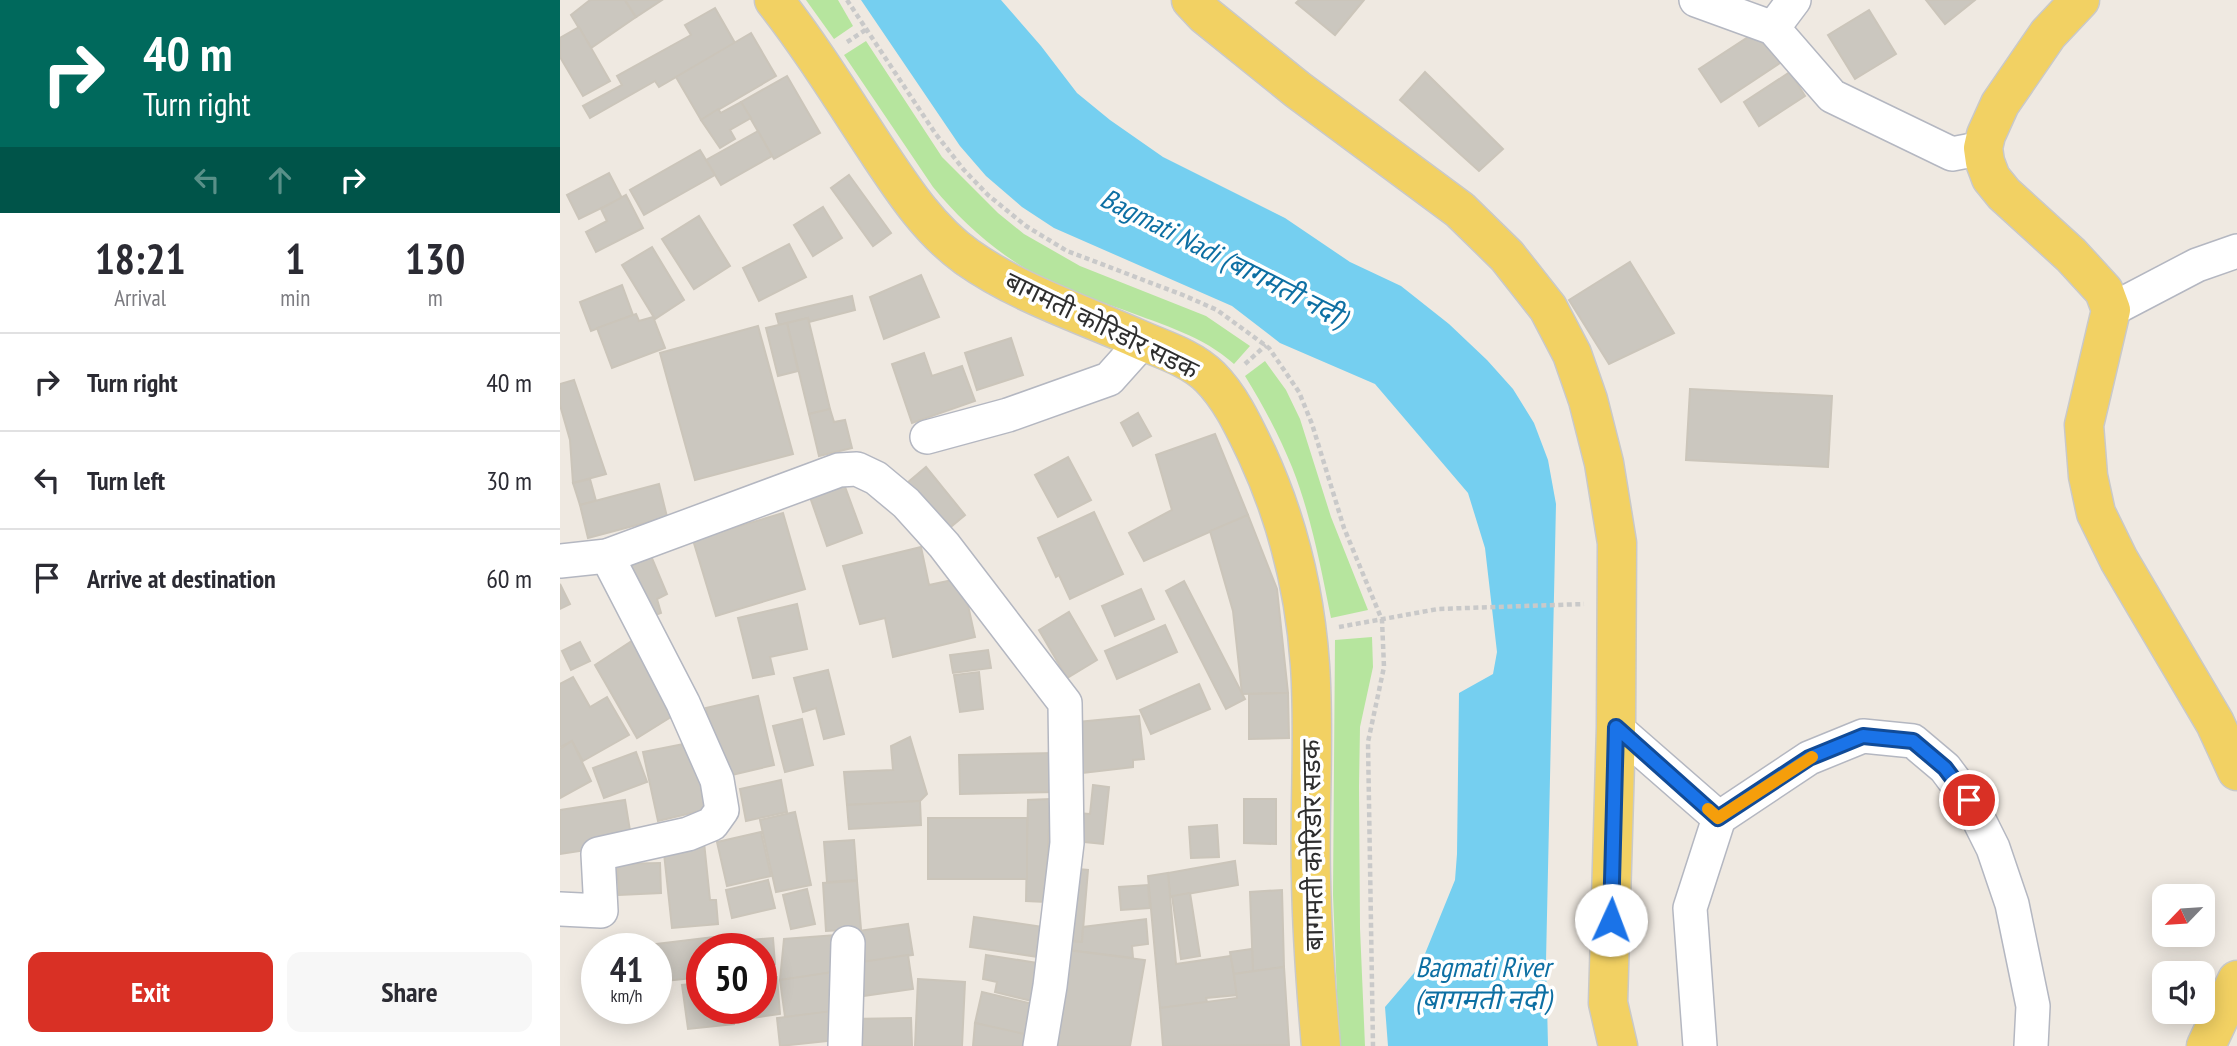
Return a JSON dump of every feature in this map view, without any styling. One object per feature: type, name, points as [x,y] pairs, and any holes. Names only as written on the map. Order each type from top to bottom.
[{"type":"main road","name":"बागमती कोरिडोर सडक","points":[[774,0],[905,192],[933,228],[966,256],[1004,279],[1045,300],[1188,361],[1210,376],[1245,428],[1279,510],[1300,585],[1307,630],[1311,669],[1311,878],[1321,1046]]},
{"type":"main road","points":[[1191,0],[1205,15],[1298,90],[1460,210],[1507,256],[1548,308],[1572,354],[1588,400],[1604,463],[1617,543],[1616,727],[1608,1003],[1618,1046]]},
{"type":"main road","points":[[2080,0],[2048,34],[2007,93],[1986,135],[1983,148],[1985,162],[1992,178],[2004,194],[2071,255],[2104,291],[2111,310],[2084,425],[2088,476],[2096,513],[2119,560],[2215,723],[2237,771]]},
{"type":"main road","points":[[2206,1046],[2237,981]]},
{"type":"street","points":[[1696,0],[1773,29],[1832,96],[1952,154],[1983,148]]},
{"type":"street","points":[[1773,29],[1794,0]]},
{"type":"street","points":[[2111,310],[2197,265],[2237,251]]},
{"type":"street","points":[[927,437],[1008,415],[1109,379],[1143,341]]},
{"type":"street","points":[[560,561],[607,556],[839,470],[857,469],[876,478],[906,503],[944,545],[1065,703],[1067,843],[1040,1046]]},
{"type":"street","points":[[560,909],[601,911],[598,854],[688,834],[712,824],[722,810],[717,780],[683,703],[607,556]]},
{"type":"street","points":[[1616,727],[1718,818]]},
{"type":"street","points":[[1700,1046],[1690,908],[1718,818],[1809,758],[1863,736],[1913,741],[1945,768],[1969,800],[1993,848],[2012,904],[2033,1006],[2031,1046]]},
{"type":"street","points":[[845,1046],[848,943]]},
{"type":"path","points":[[847,0],[942,142],[988,194],[1026,226],[1068,251],[1217,310],[1269,348],[1299,392],[1345,528],[1382,620],[1384,667],[1368,742],[1373,1046]]},
{"type":"path","points":[[1307,630],[1333,628],[1438,609],[1558,605]]},
{"type":"green space","points":[[806,0],[838,0],[853,26],[834,39]]},
{"type":"green space","points":[[866,41],[942,157],[998,213],[1024,234],[1080,266],[1206,316],[1250,346],[1234,364],[1209,346],[1182,332],[1077,293],[1032,273],[986,241],[933,187],[844,55]]},
{"type":"green space","points":[[1265,361],[1286,390],[1300,419],[1331,517],[1368,610],[1331,618],[1315,542],[1299,485],[1276,432],[1245,376]]},
{"type":"green space","points":[[1372,637],[1373,667],[1360,727],[1360,928],[1365,1046],[1339,1046],[1333,895],[1335,640]]},
{"type":"water","name":"Bagmati River (बागमती नदी)","points":[[861,0],[1001,0],[1077,93],[1110,120],[1163,157],[1285,218],[1350,262],[1401,286],[1449,324],[1513,389],[1534,423],[1548,460],[1556,504],[1546,961],[1548,1046],[1388,1046],[1385,1007],[1420,966],[1455,880],[1459,693],[1493,674],[1497,652],[1485,548],[1468,493],[1375,384],[1280,343],[1232,306],[1054,228],[1022,207],[986,176],[960,146]]},
{"type":"building","points":[[590,0],[625,0],[636,17],[591,48],[571,15]]},
{"type":"building","points":[[625,0],[662,0],[636,17]]},
{"type":"building","points":[[1299,0],[1364,0],[1335,35],[1296,3]]},
{"type":"building","points":[[1926,0],[1975,0],[1945,24]]},
{"type":"building","points":[[715,8],[735,43],[659,87],[655,81],[590,118],[583,106],[622,85],[617,76],[691,35],[685,25]]},
{"type":"building","points":[[1869,10],[1896,54],[1855,79],[1828,35]]},
{"type":"building","points":[[579,27],[610,81],[583,96],[560,57],[560,38]]},
{"type":"building","points":[[1759,30],[1780,63],[1721,102],[1699,69]]},
{"type":"building","points":[[751,33],[776,76],[701,120],[676,77]]},
{"type":"building","points":[[1425,72],[1503,149],[1479,171],[1400,100]]},
{"type":"building","points":[[1790,72],[1805,96],[1759,126],[1744,102]]},
{"type":"building","points":[[787,76],[820,133],[774,159],[741,102]]},
{"type":"building","points":[[741,102],[751,118],[730,130],[735,139],[720,148],[701,120],[718,109],[721,113]]},
{"type":"building","points":[[758,131],[772,156],[721,185],[706,160]]},
{"type":"building","points":[[700,150],[715,175],[644,215],[630,190]]},
{"type":"building","points":[[609,173],[622,198],[579,219],[567,195]]},
{"type":"building","points":[[849,175],[891,233],[873,246],[831,188]]},
{"type":"building","points":[[626,195],[643,228],[596,252],[586,232],[607,221],[601,209]]},
{"type":"building","points":[[823,207],[842,238],[813,256],[794,225]]},
{"type":"building","points":[[699,216],[730,266],[694,289],[662,239]]},
{"type":"building","points":[[789,244],[806,277],[759,301],[743,268]]},
{"type":"building","points":[[652,247],[684,300],[655,319],[622,265]]},
{"type":"building","points":[[1630,262],[1674,333],[1609,364],[1569,300]]},
{"type":"building","points":[[921,275],[939,317],[884,339],[870,297]]},
{"type":"building","points":[[622,285],[633,315],[591,331],[580,302]]},
{"type":"building","points":[[852,296],[855,310],[809,322],[808,318],[779,325],[776,314]]},
{"type":"building","points":[[636,314],[639,321],[653,317],[665,348],[612,368],[597,328]]},
{"type":"building","points":[[808,318],[830,409],[809,414],[787,323]]},
{"type":"building","points":[[787,323],[798,371],[778,376],[766,328]]},
{"type":"building","points":[[758,326],[793,454],[695,480],[660,353]]},
{"type":"building","points":[[1011,338],[1023,375],[977,390],[965,353]]},
{"type":"building","points":[[924,353],[932,376],[962,366],[975,401],[912,423],[892,364]]},
{"type":"building","points":[[574,380],[606,474],[573,483],[570,440],[560,405],[560,384]]},
{"type":"building","points":[[1690,389],[1832,396],[1828,467],[1686,460]]},
{"type":"building","points":[[830,409],[834,422],[845,420],[852,448],[819,456],[809,414]]},
{"type":"building","points":[[1138,413],[1151,436],[1133,446],[1121,423]]},
{"type":"building","points":[[1215,434],[1248,515],[1144,561],[1129,533],[1172,510],[1156,455]]},
{"type":"building","points":[[1068,457],[1091,500],[1058,517],[1035,475]]},
{"type":"building","points":[[926,467],[965,515],[941,535],[901,488]]},
{"type":"building","points":[[590,479],[596,501],[580,505],[573,483]]},
{"type":"building","points":[[659,484],[667,517],[588,538],[580,505]]},
{"type":"building","points":[[844,484],[862,533],[827,546],[810,497]]},
{"type":"building","points":[[1094,512],[1123,574],[1070,599],[1059,575],[1056,577],[1038,538]]},
{"type":"building","points":[[783,513],[805,589],[716,616],[693,540]]},
{"type":"building","points":[[1248,515],[1277,589],[1288,693],[1242,694],[1233,611],[1210,531]]},
{"type":"building","points":[[921,547],[929,585],[962,578],[975,637],[893,657],[885,618],[860,624],[843,566]]},
{"type":"building","points":[[651,556],[667,594],[657,599],[661,613],[642,620],[618,569]]},
{"type":"building","points":[[1184,581],[1245,699],[1226,709],[1166,591]]},
{"type":"building","points":[[560,584],[570,604],[560,609]]},
{"type":"building","points":[[1141,589],[1154,619],[1115,636],[1102,606]]},
{"type":"building","points":[[797,604],[807,649],[770,657],[774,674],[753,678],[738,618]]},
{"type":"building","points":[[1069,612],[1097,660],[1067,678],[1039,630]]},
{"type":"building","points":[[1165,625],[1177,652],[1117,679],[1105,651]]},
{"type":"building","points":[[638,637],[679,712],[637,738],[595,665]]},
{"type":"building","points":[[580,642],[590,661],[571,670],[562,651]]},
{"type":"building","points":[[988,650],[991,668],[953,673],[950,655]]},
{"type":"building","points":[[828,670],[844,734],[824,739],[816,708],[803,712],[794,678]]},
{"type":"building","points":[[979,672],[983,709],[960,712],[954,675]]},
{"type":"building","points":[[573,677],[590,707],[607,697],[629,735],[583,761],[572,741],[560,747],[560,684]]},
{"type":"building","points":[[1199,684],[1210,709],[1151,734],[1140,710]]},
{"type":"building","points":[[1288,693],[1289,738],[1249,739],[1249,694]]},
{"type":"building","points":[[758,696],[774,765],[723,777],[706,708]]},
{"type":"building","points":[[1139,716],[1144,759],[1133,760],[1133,767],[1083,773],[1078,722]]},
{"type":"building","points":[[802,719],[813,765],[785,772],[773,726]]},
{"type":"building","points":[[910,737],[927,794],[920,801],[847,805],[844,772],[893,770],[891,746]]},
{"type":"building","points":[[572,741],[591,781],[560,798],[560,749]]},
{"type":"building","points":[[694,742],[708,809],[658,821],[643,752]]},
{"type":"building","points":[[636,752],[647,782],[604,798],[593,768]]},
{"type":"building","points":[[1056,753],[1057,792],[960,794],[959,755]]},
{"type":"building","points":[[781,780],[787,812],[746,821],[740,789]]},
{"type":"building","points":[[1093,785],[1109,787],[1103,844],[1075,841],[1078,813],[1090,814]]},
{"type":"building","points":[[1050,799],[1046,902],[1026,901],[1028,800]]},
{"type":"building","points":[[1244,799],[1276,799],[1276,844],[1244,843]]},
{"type":"building","points":[[625,800],[632,843],[560,854],[560,810]]},
{"type":"building","points":[[920,801],[921,825],[849,829],[847,805]]},
{"type":"building","points":[[795,812],[811,885],[776,892],[760,820]]},
{"type":"building","points":[[928,818],[1027,818],[1027,879],[928,879]]},
{"type":"building","points":[[1217,825],[1219,857],[1191,858],[1189,827]]},
{"type":"building","points":[[761,832],[771,876],[727,886],[717,842]]},
{"type":"building","points":[[854,840],[857,880],[827,882],[824,842]]},
{"type":"building","points":[[704,842],[710,900],[716,900],[718,924],[672,928],[663,844]]},
{"type":"building","points":[[1235,861],[1238,885],[1170,897],[1168,873]]},
{"type":"building","points":[[660,863],[661,893],[619,895],[617,864]]},
{"type":"building","points":[[1067,868],[1088,870],[1082,942],[1061,940]]},
{"type":"building","points":[[1168,873],[1176,964],[1231,956],[1237,995],[1206,998],[1207,1002],[1160,1008],[1148,876]]},
{"type":"building","points":[[768,880],[775,908],[732,918],[726,890]]},
{"type":"building","points":[[857,881],[861,929],[826,931],[823,883]]},
{"type":"building","points":[[1148,885],[1150,908],[1121,910],[1119,887]]},
{"type":"building","points":[[807,889],[815,924],[791,929],[783,895]]},
{"type":"building","points":[[1282,890],[1284,967],[1253,971],[1250,892]]},
{"type":"building","points":[[1190,893],[1200,956],[1181,959],[1172,896]]},
{"type":"building","points":[[974,917],[1050,928],[1045,958],[970,947]]},
{"type":"building","points":[[1146,919],[1148,944],[1132,946],[1133,958],[1068,950],[1069,941],[1082,942],[1083,927]]},
{"type":"building","points":[[908,924],[913,955],[862,962],[858,931]]},
{"type":"building","points":[[836,935],[844,971],[780,980],[784,939]]},
{"type":"building","points":[[686,940],[686,979],[672,980],[672,942]]},
{"type":"building","points":[[1059,949],[1145,960],[1130,1046],[1042,1046]]},
{"type":"building","points":[[1252,949],[1253,971],[1234,974],[1230,952]]},
{"type":"building","points":[[908,955],[913,989],[863,996],[862,962]]},
{"type":"building","points":[[986,955],[1038,963],[1040,1003],[995,992],[997,982],[983,979]]},
{"type":"building","points":[[1284,967],[1289,1045],[1163,1046],[1160,1008],[1237,998],[1234,974]]},
{"type":"building","points":[[833,972],[837,1011],[785,1017],[780,980]]},
{"type":"building","points":[[777,977],[780,1014],[777,1014]]},
{"type":"building","points":[[918,979],[965,982],[962,1046],[915,1046]]},
{"type":"building","points":[[682,985],[686,985],[686,1014]]},
{"type":"building","points":[[982,992],[1045,1007],[1038,1038],[975,1023]]},
{"type":"building","points":[[832,1011],[836,1040],[780,1046],[777,1018]]},
{"type":"building","points":[[911,1018],[912,1046],[849,1046],[848,1019]]},
{"type":"building","points":[[975,1023],[1029,1035],[1029,1046],[973,1046]]},
{"type":"building","points":[[687,1024],[734,1024],[688,1029]]},
{"type":"slow traffic","points":[[1708,809],[1718,818],[1812,757]]},
{"type":"route","points":[[1611,920],[1616,727],[1718,818],[1809,758],[1863,736],[1913,741],[1945,768],[1969,800]]},
{"type":"water label","name":"Bagmati Nadi (बागमती नदी)","points":[[1224,257]]}]
